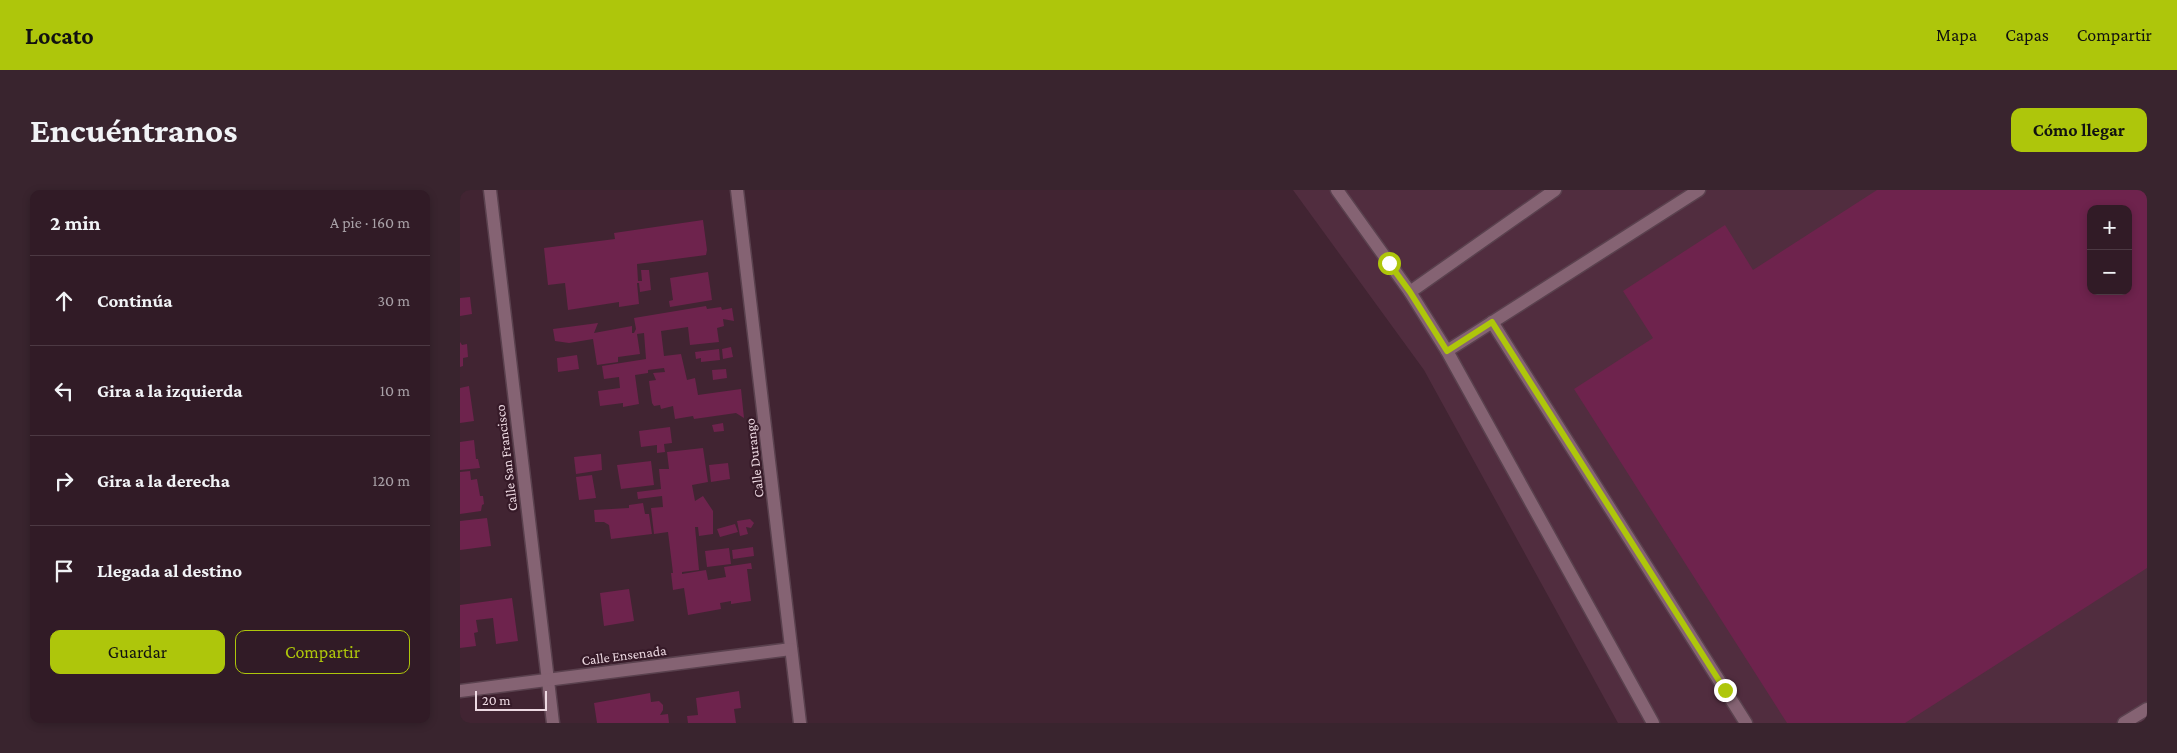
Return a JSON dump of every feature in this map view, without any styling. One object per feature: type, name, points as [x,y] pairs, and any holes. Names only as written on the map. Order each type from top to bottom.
[{"type":"street","name":"Calle San Francisco","points":[[490,190],[553,723]]},
{"type":"street","name":"Calle Durango","points":[[737,190],[800,723]]},
{"type":"street","points":[[1337,190],[1410,292],[1447,351],[1653,723]]},
{"type":"street","points":[[1410,292],[1555,190]]},
{"type":"street","points":[[1447,351],[1699,190]]},
{"type":"street","points":[[1492,322],[1746,723]]},
{"type":"street","name":"Calle Ensenada","points":[[460,691],[792,649]]},
{"type":"street","points":[[2124,723],[2147,709]]},
{"type":"shaded area","points":[[1293,190],[2147,190],[2147,723],[1618,723],[1424,370]]},
{"type":"building","points":[[1877,190],[2147,190],[2147,568],[1905,723],[1787,723],[1574,389],[1653,338],[1623,291],[1725,225],[1753,270]]},
{"type":"building","points":[[703,220],[706,255],[637,264],[638,281],[642,281],[641,270],[649,270],[651,290],[640,292],[639,283],[637,283],[639,304],[619,307],[619,302],[568,310],[565,283],[548,285],[544,248],[615,239],[614,233]]},
{"type":"building","points":[[708,272],[712,300],[670,307],[669,301],[673,300],[670,278]]},
{"type":"building","points":[[470,297],[472,314],[460,316],[460,298]]},
{"type":"building","points":[[706,306],[707,309],[721,307],[722,310],[732,308],[734,321],[723,319],[724,326],[717,328],[719,342],[690,345],[688,327],[661,331],[664,356],[681,354],[687,380],[695,378],[698,395],[741,389],[744,418],[736,413],[694,419],[693,416],[675,419],[673,406],[661,409],[660,405],[654,406],[649,381],[656,380],[653,373],[665,372],[664,368],[648,370],[648,373],[635,375],[639,404],[623,407],[623,403],[600,406],[598,391],[620,388],[619,377],[604,379],[602,366],[646,359],[644,333],[637,334],[640,354],[618,357],[618,362],[597,365],[593,339],[569,343],[555,341],[553,329],[598,323],[594,333],[632,326],[632,333],[634,333],[636,329],[634,318]]},
{"type":"building","points":[[460,342],[462,345],[467,344],[468,357],[463,358],[463,366],[460,367]]},
{"type":"building","points":[[731,347],[733,357],[723,359],[722,349]]},
{"type":"building","points":[[719,349],[720,360],[701,362],[701,358],[696,359],[695,352]]},
{"type":"building","points":[[577,355],[579,369],[558,372],[557,358]]},
{"type":"building","points":[[726,369],[727,378],[713,380],[712,370]]},
{"type":"building","points":[[469,386],[474,421],[460,423],[460,388]]},
{"type":"building","points":[[723,423],[724,431],[714,432],[712,425]]},
{"type":"building","points":[[670,427],[672,443],[664,444],[665,452],[657,453],[657,445],[641,447],[639,431]]},
{"type":"building","points":[[474,440],[476,459],[478,459],[480,468],[460,470],[460,442]]},
{"type":"building","points":[[703,448],[708,482],[692,485],[695,501],[703,496],[713,511],[713,534],[699,536],[698,527],[695,527],[699,570],[682,572],[682,574],[706,570],[708,580],[726,577],[724,567],[751,563],[752,569],[747,569],[751,601],[731,604],[731,601],[720,603],[721,609],[688,615],[684,588],[673,590],[668,532],[654,534],[651,508],[663,507],[662,496],[638,499],[637,492],[661,489],[659,469],[669,469],[667,452]]},
{"type":"building","points":[[601,454],[602,470],[576,474],[574,457]]},
{"type":"building","points":[[651,461],[654,485],[621,489],[617,465]]},
{"type":"building","points":[[728,463],[730,479],[711,482],[709,465]]},
{"type":"building","points":[[470,471],[471,480],[477,479],[480,496],[483,496],[484,504],[481,511],[460,514],[460,472]]},
{"type":"building","points":[[592,475],[596,498],[579,500],[576,477]]},
{"type":"building","points":[[643,503],[645,514],[649,514],[652,534],[611,539],[609,525],[604,522],[595,522],[594,510],[629,508],[629,505]]},
{"type":"building","points":[[487,518],[491,546],[460,550],[460,521]]},
{"type":"building","points":[[750,519],[754,523],[751,528],[746,527],[748,534],[740,536],[737,521]]},
{"type":"building","points":[[735,524],[738,532],[720,537],[717,529]]},
{"type":"building","points":[[753,547],[754,556],[733,559],[732,550]]},
{"type":"building","points":[[729,548],[731,564],[707,567],[705,551]]},
{"type":"building","points":[[629,589],[634,621],[604,626],[600,593]]},
{"type":"building","points":[[512,598],[518,641],[496,644],[493,618],[476,620],[478,632],[474,633],[476,646],[460,648],[460,605]]},
{"type":"building","points":[[739,691],[741,708],[734,709],[736,723],[688,723],[687,716],[698,715],[696,698]]},
{"type":"building","points":[[650,693],[651,702],[659,701],[663,705],[660,715],[668,714],[669,723],[597,723],[594,703]]},
{"type":"route","points":[[1389,263],[1410,292],[1447,351],[1492,322],[1725,690]]}]
